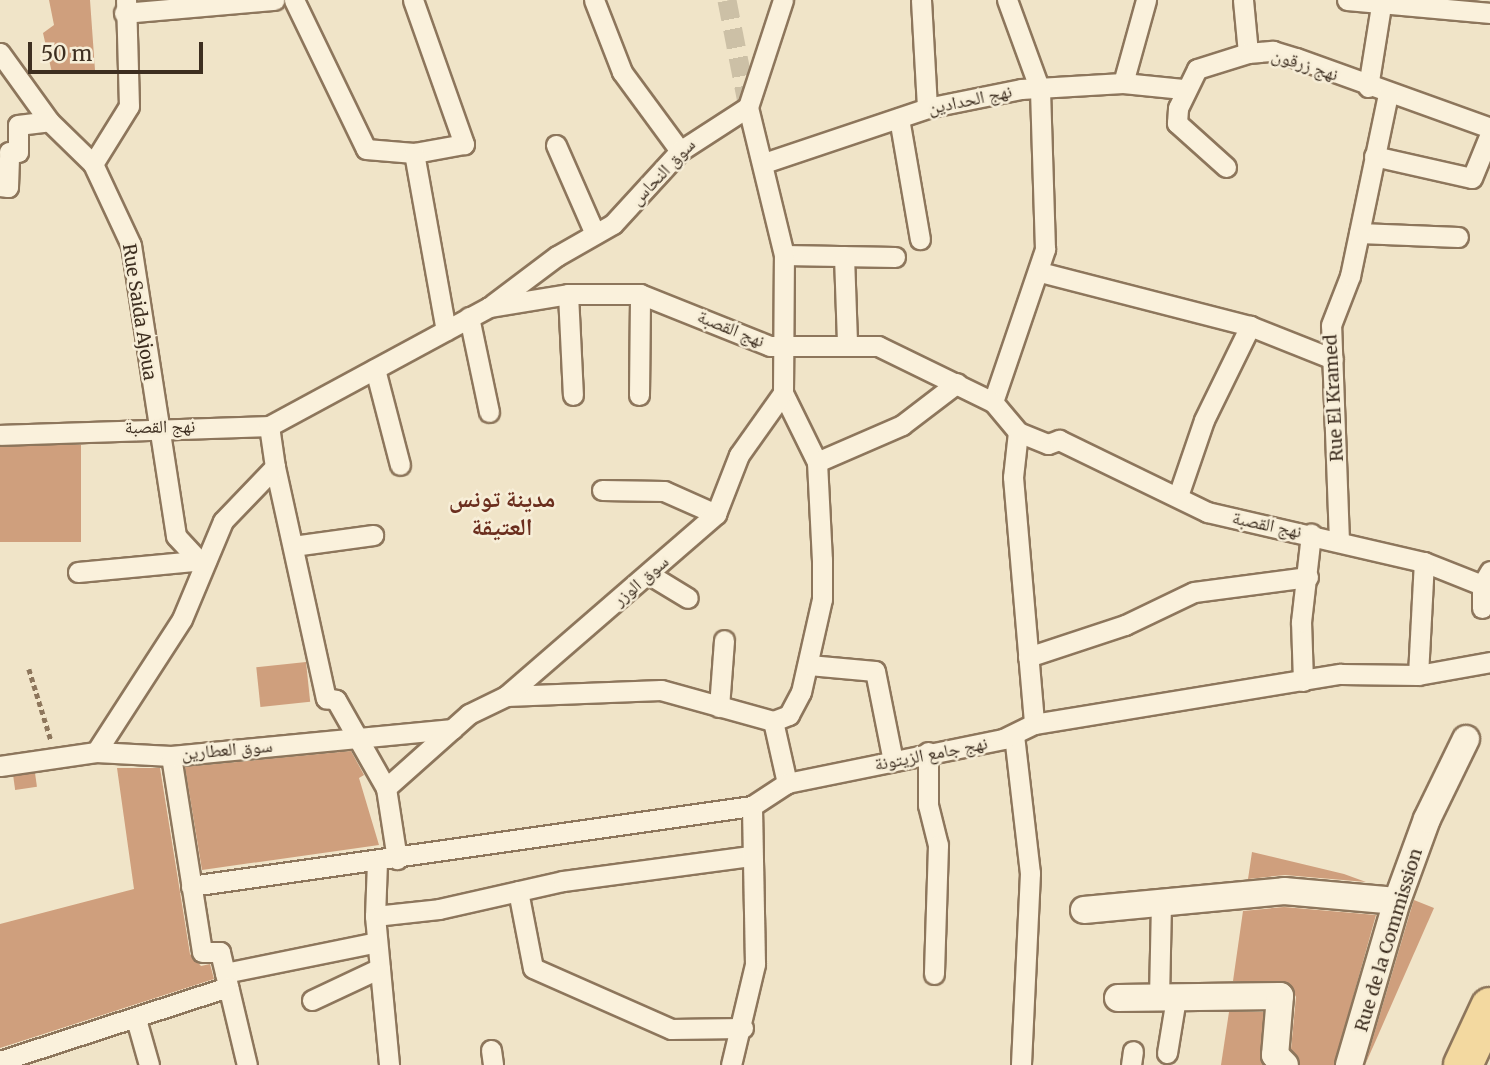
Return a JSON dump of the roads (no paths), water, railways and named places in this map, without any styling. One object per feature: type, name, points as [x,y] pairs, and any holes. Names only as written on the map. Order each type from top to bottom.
[{"type":"street","points":[[93,164],[129,106],[125,6],[274,0]]},
{"type":"street","points":[[295,0],[366,149],[414,153],[464,144],[413,0]]},
{"type":"street","points":[[594,0],[622,72],[680,152]]},
{"type":"street","points":[[506,696],[661,690],[774,721],[789,715],[809,665],[822,599],[817,462],[783,393],[784,255],[764,163],[748,107],[783,0]]},
{"type":"street","points":[[921,0],[927,108]]},
{"type":"street","points":[[993,402],[1040,272],[1046,187],[1040,90],[1007,0]]},
{"type":"street","points":[[1123,83],[1146,0]]},
{"type":"street","points":[[1244,0],[1248,53]]},
{"type":"street","points":[[1347,0],[1490,13]]},
{"type":"street","points":[[1368,87],[1381,1]]},
{"type":"street","name":"Rue Saida Ajoua","points":[[0,53],[49,121],[93,164],[131,245],[157,427],[176,536],[202,560]]},
{"type":"street","name":"نهج زرقون","points":[[1183,89],[1198,69],[1248,53],[1285,55],[1368,87],[1490,128]]},
{"type":"street","name":"نهج الحدادين","points":[[764,163],[927,108],[1040,90],[1123,83],[1183,89]]},
{"type":"street","points":[[1183,89],[1177,123],[1226,167]]},
{"type":"street","name":"Rue El Kramed","points":[[1339,541],[1331,325],[1359,233],[1388,94]]},
{"type":"street","name":"سوق النحاس","points":[[489,306],[614,224],[680,152],[748,107]]},
{"type":"street","points":[[899,118],[920,239]]},
{"type":"street","points":[[0,186],[8,187],[9,152],[18,152],[18,125],[49,121]]},
{"type":"street","points":[[1374,156],[1472,178],[1490,134]]},
{"type":"street","points":[[556,145],[595,234]]},
{"type":"street","points":[[414,153],[446,330]]},
{"type":"street","points":[[1359,233],[1458,237]]},
{"type":"street","points":[[784,255],[895,257]]},
{"type":"street","points":[[844,256],[847,343]]},
{"type":"street","points":[[1040,272],[1250,326],[1333,359]]},
{"type":"street","points":[[568,294],[573,396]]},
{"type":"street","name":"نهج القصبة","points":[[0,435],[157,427],[269,426],[489,306],[568,294],[640,294],[770,346],[847,343],[878,345],[993,402],[1018,432],[1048,443],[1059,440],[1206,512],[1311,534],[1486,578]]},
{"type":"street","points":[[639,395],[640,294]]},
{"type":"street","points":[[469,317],[489,412]]},
{"type":"street","points":[[1178,496],[1204,420],[1250,326]]},
{"type":"street","points":[[375,369],[400,465]]},
{"type":"street","points":[[817,462],[902,425],[957,383]]},
{"type":"street","name":"سوق الوزر","points":[[386,788],[412,760],[454,729],[469,714],[506,696],[650,575],[716,514],[739,455],[783,393]]},
{"type":"street","points":[[269,426],[275,467],[326,698],[336,700],[354,738],[386,788],[397,859]]},
{"type":"street","points":[[1018,432],[1013,477],[1034,724]]},
{"type":"street","points":[[96,752],[182,619],[202,560],[223,521],[275,467]]},
{"type":"street","points":[[602,490],[664,491],[716,514]]},
{"type":"street","points":[[1303,681],[1301,622],[1311,534]]},
{"type":"street","points":[[293,547],[373,535]]},
{"type":"street","points":[[78,572],[202,560]]},
{"type":"street","points":[[1418,675],[1424,562]]},
{"type":"street","points":[[650,575],[688,598]]},
{"type":"street","points":[[1028,657],[1125,625],[1194,592],[1308,577]]},
{"type":"street","points":[[1482,608],[1486,578]]},
{"type":"street","points":[[719,707],[724,640]]},
{"type":"street","name":"نهج جامع الزيتونة","points":[[191,886],[377,862],[752,806],[787,783],[1014,735],[1034,724],[1342,674],[1418,675],[1490,662]]},
{"type":"street","points":[[809,665],[875,671],[893,761]]},
{"type":"street","points":[[774,721],[787,783]]},
{"type":"street","name":"سوق العطارين","points":[[0,766],[96,752],[171,755],[454,729]]},
{"type":"street","points":[[1014,735],[1030,873],[1021,1065]]},
{"type":"street","name":"Rue de la Commission","points":[[1349,1065],[1397,901],[1427,819],[1466,740]]},
{"type":"street","points":[[928,752],[928,805],[937,845],[934,974]]},
{"type":"street","points":[[171,755],[202,952],[220,952],[247,1065]]},
{"type":"street","points":[[731,1065],[743,1028],[755,964],[750,856],[752,806]]},
{"type":"street","points":[[375,916],[750,856]]},
{"type":"street","points":[[377,862],[375,916],[389,1065]]},
{"type":"street","points":[[518,891],[533,968],[671,1029],[743,1028]]},
{"type":"street","points":[[1084,909],[1284,891],[1397,901]]},
{"type":"street","points":[[1161,901],[1167,998],[1167,1053]]},
{"type":"street","points":[[0,1060],[135,1019],[226,980],[377,942]]},
{"type":"street","points":[[312,1000],[380,968]]},
{"type":"street","points":[[1118,998],[1280,996],[1275,1055],[1285,1065]]},
{"type":"street","points":[[135,1019],[149,1065]]},
{"type":"tunnel","points":[[727,0],[748,107]]},
{"type":"district","name":"مدينة تونس العتيقة","points":[[502,513]]}]
